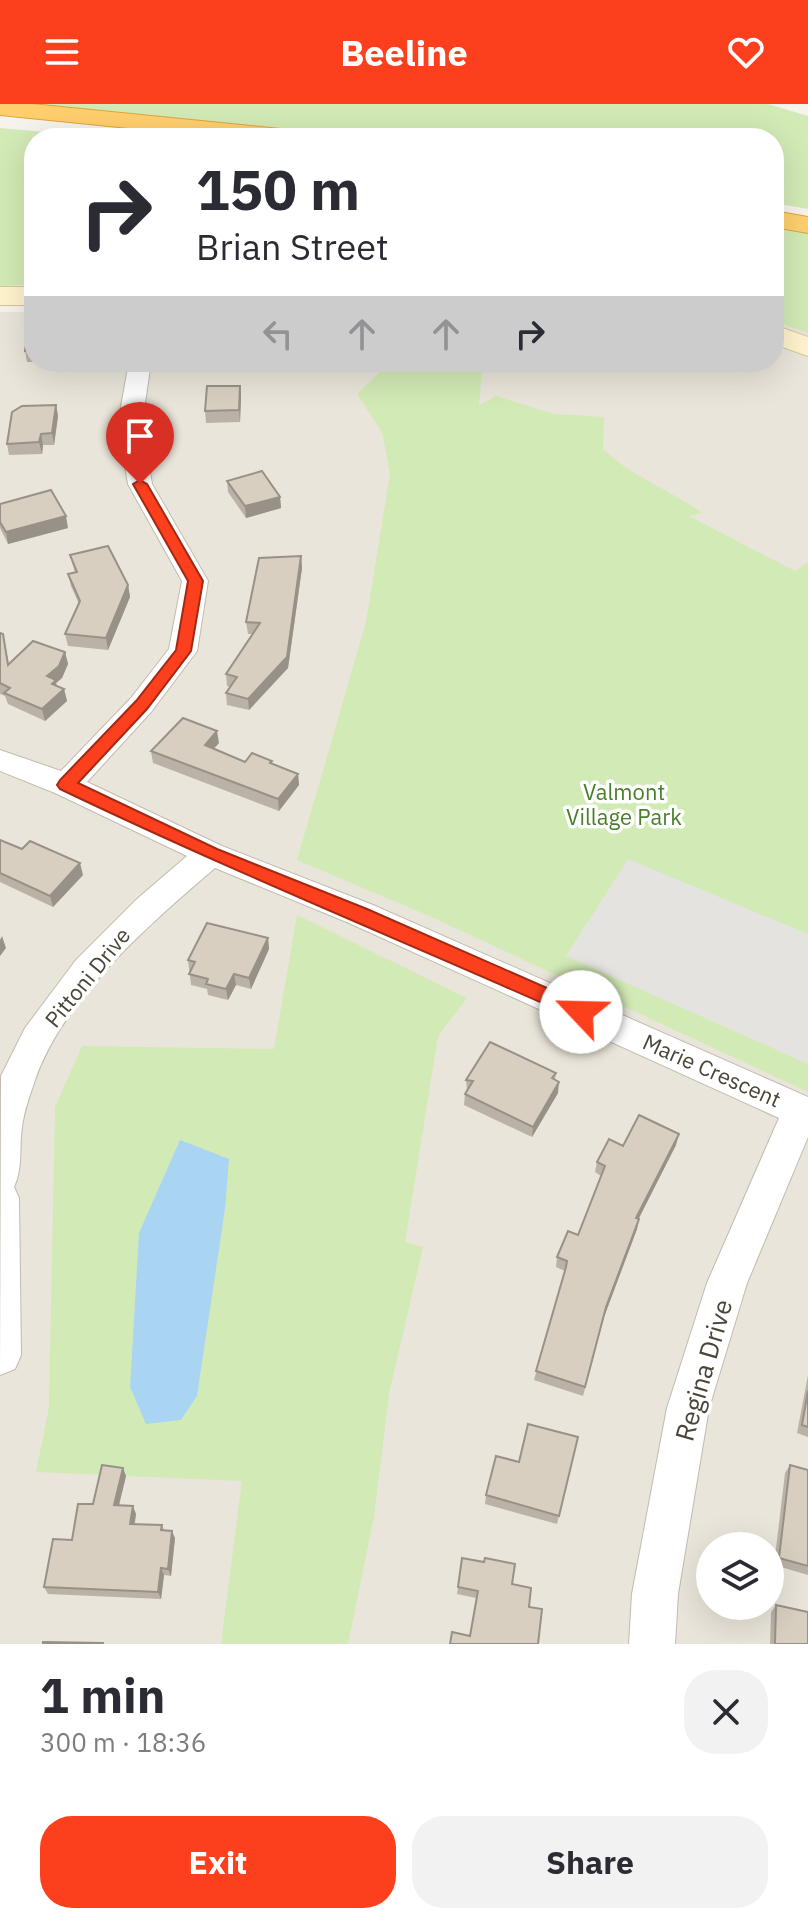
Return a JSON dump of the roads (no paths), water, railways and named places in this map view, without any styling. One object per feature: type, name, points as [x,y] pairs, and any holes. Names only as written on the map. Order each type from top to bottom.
[{"type":"highway","points":[[0,108],[200,128]]},
{"type":"highway","points":[[0,119],[94,128]]},
{"type":"highway","points":[[784,207],[808,211]]},
{"type":"highway","points":[[784,221],[808,225]]},
{"type":"main road","points":[[0,296],[24,296]]},
{"type":"main road","points":[[784,338],[808,347]]},
{"type":"street","points":[[66,785],[141,705],[183,651],[195,581],[140,484],[130,423],[138,372]]},
{"type":"street","name":"Marie Crescent","points":[[0,760],[66,785],[211,854],[361,914],[804,1112]]},
{"type":"street","name":"Pittoni Drive","points":[[0,1176],[6,1115],[27,1061],[53,1011],[133,919],[211,854]]},
{"type":"street","name":"Regina Drive","points":[[652,1644],[655,1594],[688,1408],[727,1283],[804,1112]]},
{"type":"street","points":[[0,1198],[0,1355]]},
{"type":"water","points":[[180,1140],[229,1159],[225,1209],[197,1396],[181,1420],[146,1424],[130,1387],[139,1233]]},
{"type":"park label","name":"Valmont Village Park","points":[[624,804]]}]
